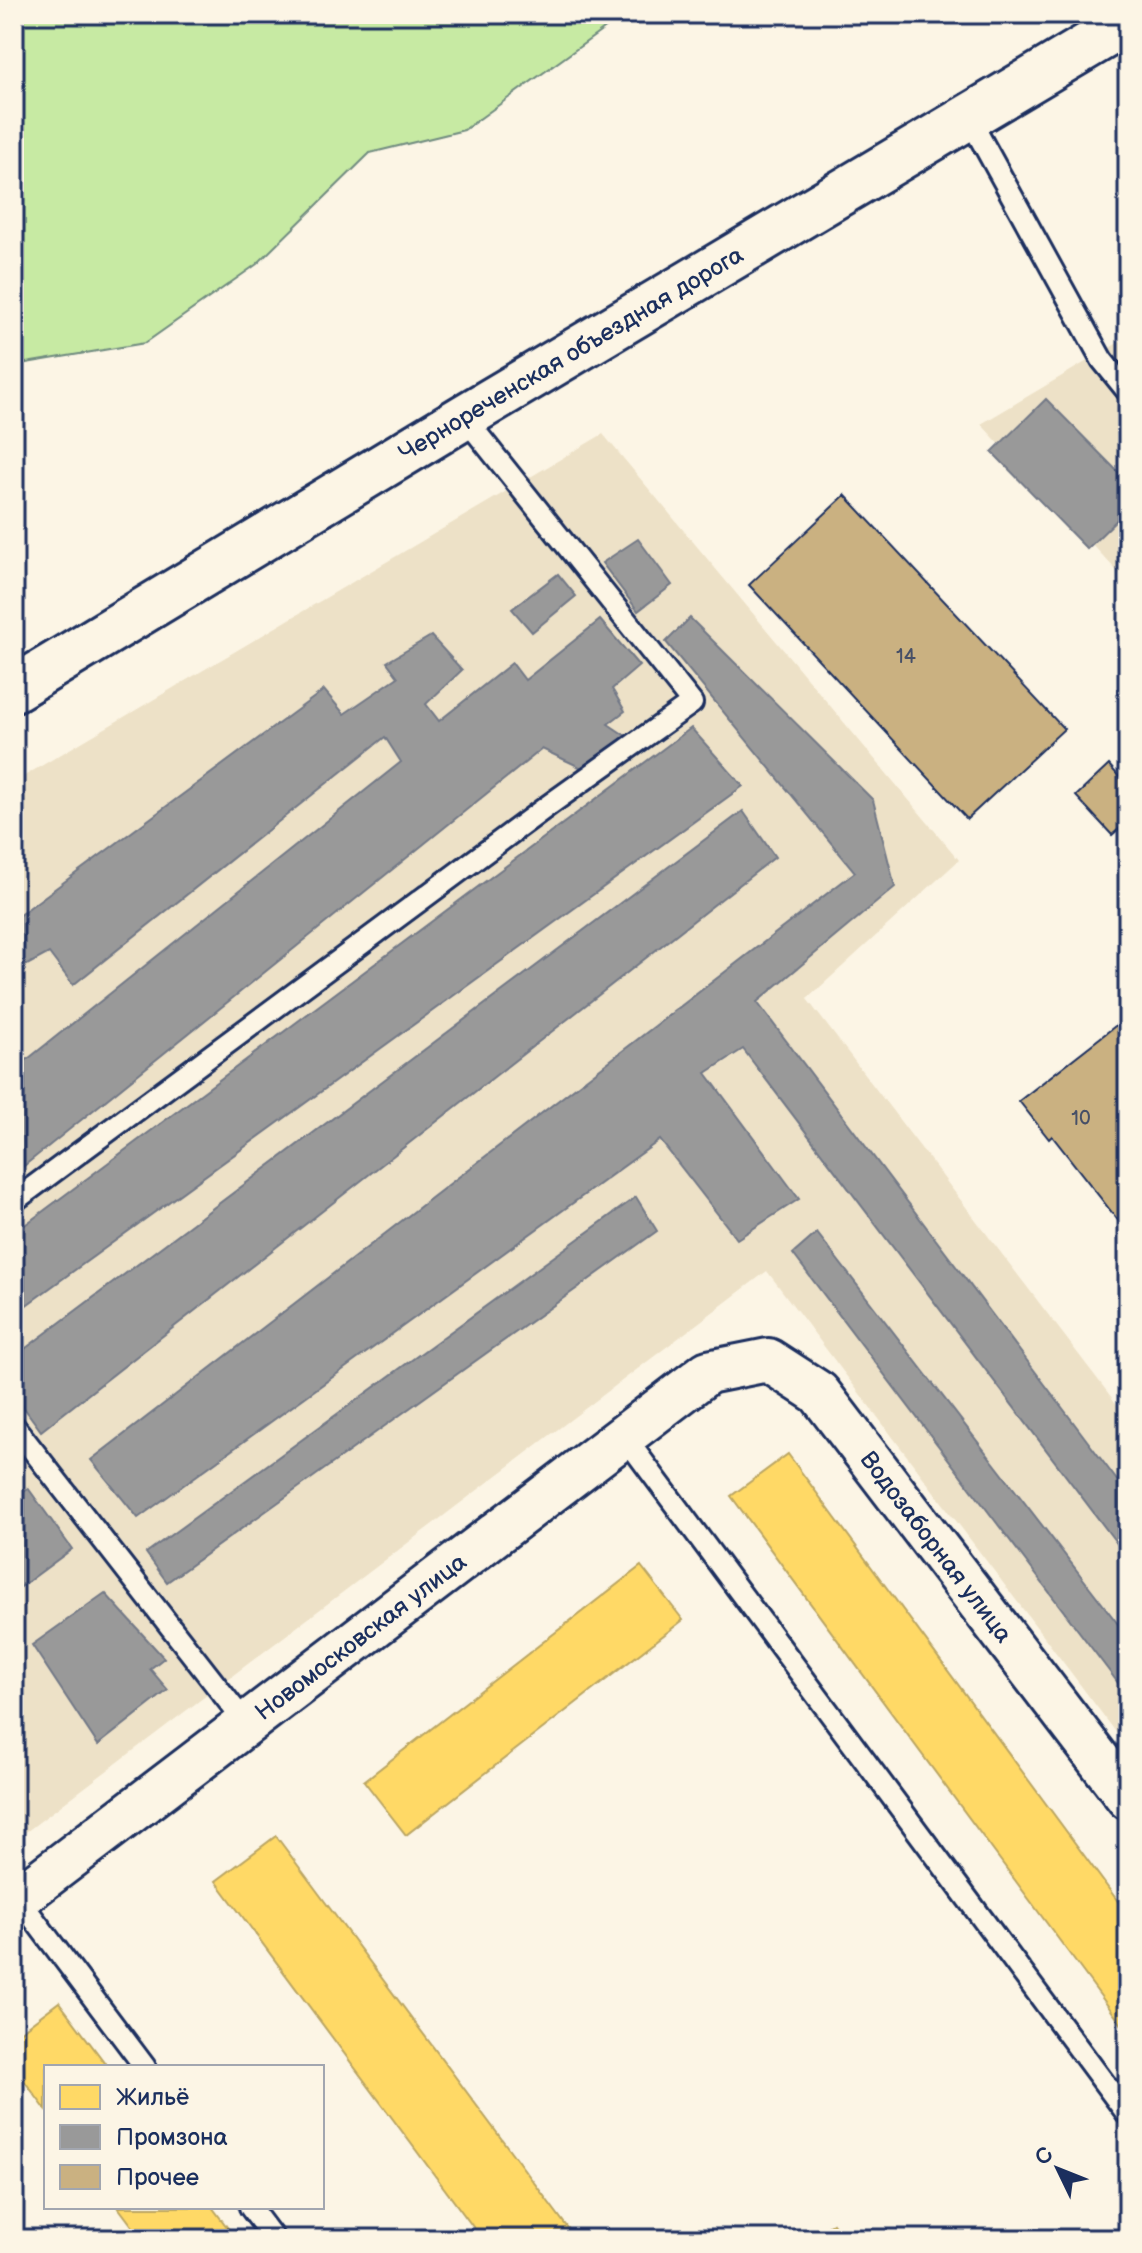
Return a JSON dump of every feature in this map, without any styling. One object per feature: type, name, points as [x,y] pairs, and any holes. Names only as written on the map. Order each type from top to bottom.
[{"type":"main road","name":"Чернореченская объездная дорога","points":[[14,689],[1128,22]]},
{"type":"street","name":"Водозаборная улица","points":[[708,1372],[768,1360],[819,1393],[1128,1798]]},
{"type":"street","name":"Новомосковская улица","points":[[16,1900],[708,1372]]},
{"type":"lane","points":[[969,118],[1102,360],[1128,392]]},
{"type":"lane","points":[[14,1201],[549,805],[692,703],[464,417]]},
{"type":"lane","points":[[14,1426],[247,1725]]},
{"type":"lane","points":[[624,1436],[1126,2109]]},
{"type":"lane","points":[[16,1900],[143,2065]]},
{"type":"lane","points":[[252,2209],[274,2239]]},
{"type":"shaded area","points":[[1128,337],[1128,583],[981,424]]},
{"type":"shaded area","points":[[603,434],[959,860],[807,999],[1128,1419],[1128,1748],[767,1271],[14,1841],[14,782]]},
{"type":"green space","points":[[14,14],[625,14],[464,130],[370,153],[257,264],[145,343],[14,365]]},
{"type":"building: Жильё","points":[[788,1454],[1128,1915],[1128,2033],[731,1496]]},
{"type":"building: Жильё","points":[[641,1566],[683,1620],[406,1835],[364,1781]]},
{"type":"building: Жильё","points":[[276,1836],[576,2239],[482,2239],[216,1881]]},
{"type":"building: Жильё","points":[[59,2002],[106,2065],[44,2065],[44,2107],[14,2067],[14,2036]]},
{"type":"building: Жильё","points":[[120,2209],[214,2209],[236,2239],[142,2239]]},
{"type":"building: Жильё","points":[[833,2223],[845,2239],[812,2239]]},
{"type":"building: Промзона","points":[[1046,399],[1128,482],[1128,509],[1087,549],[992,452]]},
{"type":"building: Промзона","points":[[638,539],[672,585],[638,611],[602,563]]},
{"type":"building: Промзона","points":[[558,574],[576,596],[532,632],[512,609]]},
{"type":"building: Промзона","points":[[690,618],[873,800],[895,887],[757,1002],[1128,1495],[1128,1558],[743,1049],[706,1073],[799,1199],[737,1239],[660,1140],[138,1518],[91,1460],[855,872],[666,642]]},
{"type":"building: Промзона","points":[[600,620],[639,666],[612,689],[625,711],[608,724],[626,736],[582,768],[542,749],[14,1174],[14,1070],[401,762],[385,737],[73,985],[49,953],[14,972],[14,919],[324,690],[344,714],[398,677],[387,662],[431,636],[462,670],[426,704],[439,721],[512,663],[525,680]]},
{"type":"building: Промзона","points":[[691,728],[743,786],[14,1314],[14,1233]]},
{"type":"building: Промзона","points":[[743,811],[775,857],[41,1431],[14,1394],[14,1357]]},
{"type":"building: Промзона","points":[[636,1197],[657,1231],[167,1582],[146,1553]]},
{"type":"building: Промзона","points":[[817,1233],[1128,1637],[1128,1696],[793,1254]]},
{"type":"building: Промзона","points":[[28,1488],[72,1549],[14,1592],[14,1498]]},
{"type":"building: Промзона","points":[[105,1593],[164,1658],[150,1669],[168,1690],[98,1745],[32,1645]]},
{"type":"building: Прочее","points":[[845,495],[1064,729],[967,819],[749,585]]},
{"type":"building: Прочее","points":[[1109,765],[1128,787],[1128,821],[1112,835],[1076,796]]},
{"type":"building: Прочее","points":[[1128,1016],[1128,1233],[1052,1136],[1049,1139],[1019,1101]]}]
